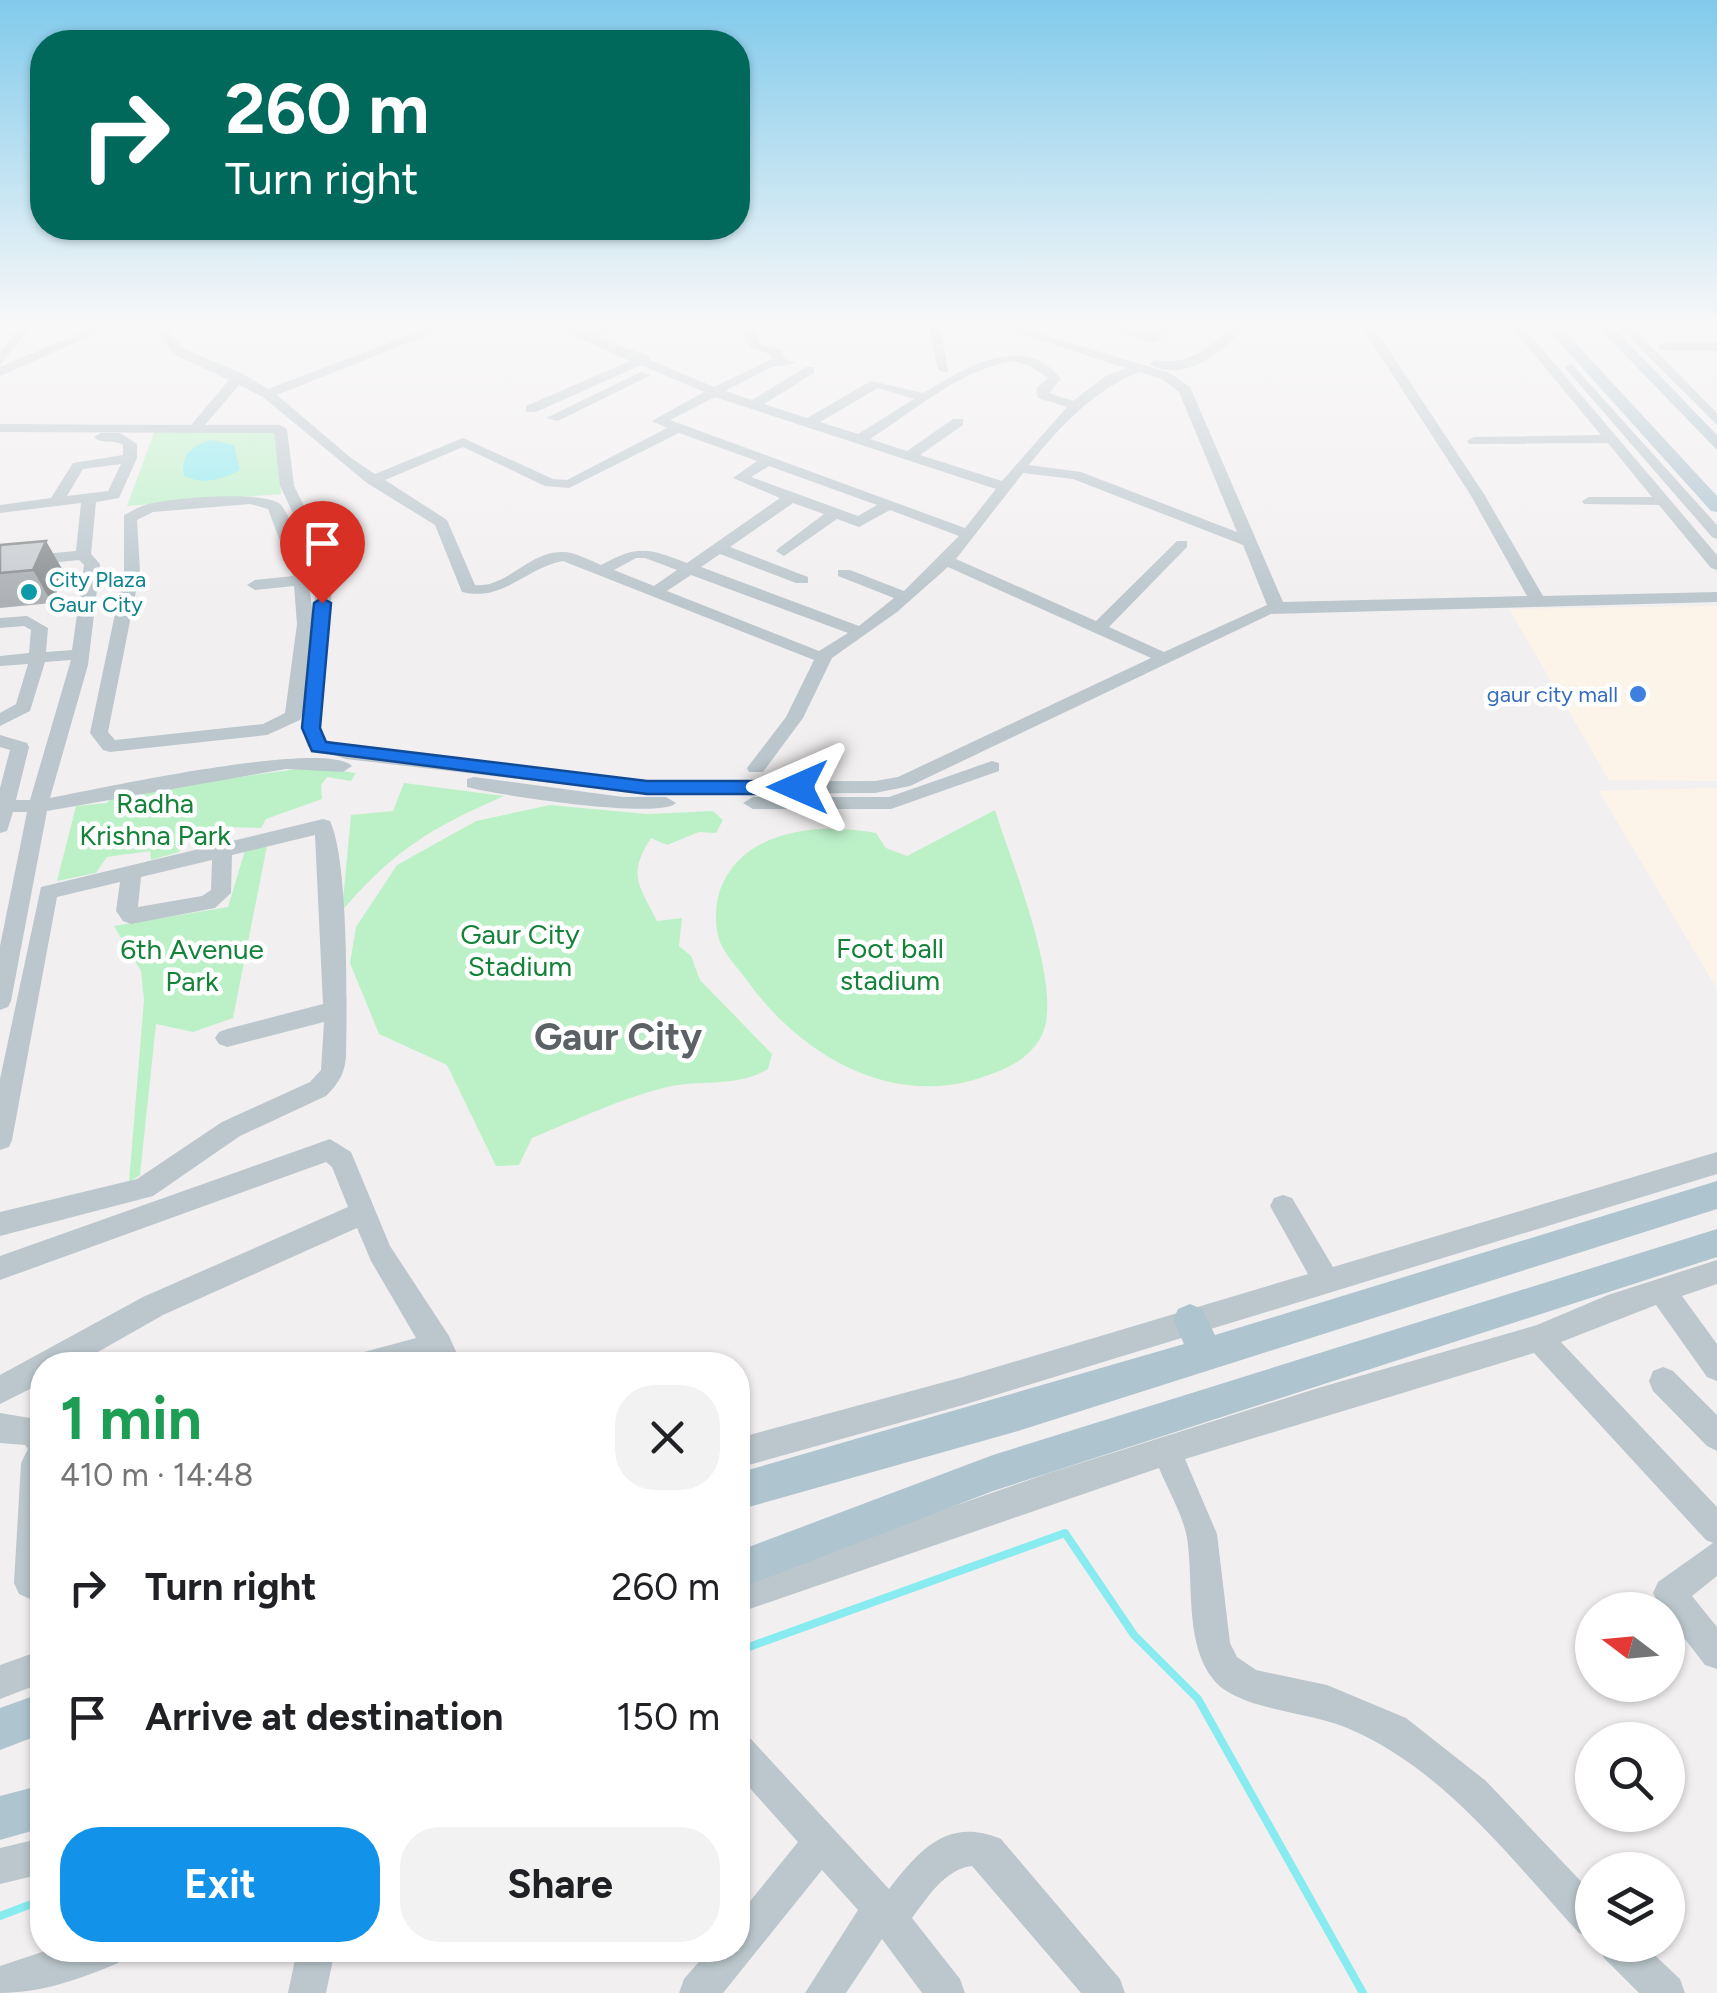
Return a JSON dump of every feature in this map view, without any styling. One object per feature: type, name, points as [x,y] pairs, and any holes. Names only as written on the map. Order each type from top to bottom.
[{"type":"main road","points":[[1634,416],[1717,506]]},
{"type":"main road","points":[[1689,416],[1717,445]]},
{"type":"main road","points":[[750,1489],[972,1427],[1717,1195]]},
{"type":"main road","points":[[750,1566],[998,1490],[1717,1243]]},
{"type":"main road","points":[[1190,1320],[1206,1353]]},
{"type":"main road","points":[[0,1729],[30,1718]]},
{"type":"main road","points":[[0,1818],[30,1811]]},
{"type":"street","points":[[196,427],[206,416]]},
{"type":"street","points":[[293,416],[372,480],[442,522],[468,590],[488,590],[556,556],[825,655]]},
{"type":"street","points":[[554,418],[558,416]]},
{"type":"street","points":[[668,416],[659,420],[966,533]]},
{"type":"street","points":[[790,416],[1006,487]]},
{"type":"street","points":[[810,422],[820,416]]},
{"type":"street","points":[[860,439],[897,416]]},
{"type":"street","points":[[756,768],[794,718],[825,655],[860,632],[946,560],[1067,416]]},
{"type":"street","points":[[1196,416],[1277,608]]},
{"type":"street","points":[[1426,416],[1537,599]]},
{"type":"street","points":[[1593,416],[1717,564]]},
{"type":"street","points":[[1614,416],[1717,534]]},
{"type":"street","points":[[910,455],[958,422]]},
{"type":"street","points":[[0,428],[306,427]]},
{"type":"street","points":[[280,429],[287,486],[326,565],[311,728],[315,743],[328,750],[647,788],[875,787],[919,778],[1277,608],[1306,603],[1717,597]]},
{"type":"street","points":[[372,480],[463,442],[559,486],[580,480],[676,429]]},
{"type":"street","points":[[0,437],[120,437],[130,444],[130,458],[119,491],[89,499],[0,509]]},
{"type":"street","points":[[1474,441],[1612,439]]},
{"type":"street","points":[[56,502],[78,466],[130,458]]},
{"type":"street","points":[[770,459],[740,478],[859,522],[888,505]]},
{"type":"street","points":[[1020,468],[1076,475],[1249,542]]},
{"type":"street","points":[[654,592],[791,497]]},
{"type":"street","points":[[84,556],[89,499]]},
{"type":"street","points":[[259,500],[272,503],[302,580],[305,624],[294,716],[281,726],[110,746],[99,733],[132,571],[129,518],[142,509],[198,504],[259,500]]},
{"type":"street","points":[[1589,501],[1663,500]]},
{"type":"street","points":[[198,504],[198,527]]},
{"type":"street","points":[[784,552],[835,513]]},
{"type":"street","points":[[1098,628],[1182,544]]},
{"type":"street","points":[[718,548],[802,580]]},
{"type":"street","points":[[601,572],[641,553],[860,632]]},
{"type":"street","points":[[0,563],[84,556],[92,564],[80,659],[39,799],[0,1001]]},
{"type":"street","points":[[946,560],[1167,659]]},
{"type":"street","points":[[844,573],[902,596]]},
{"type":"street","points":[[255,585],[302,580]]},
{"type":"street","points":[[84,625],[122,620]]},
{"type":"street","points":[[0,623],[35,623],[40,628],[37,665],[24,707],[0,720]]},
{"type":"street","points":[[0,676],[37,665],[80,659]]},
{"type":"street","points":[[0,661],[37,665]]},
{"type":"street","points":[[0,741],[20,746],[5,810]]},
{"type":"street","points":[[5,810],[39,799],[311,762],[623,802],[891,804],[992,766]]},
{"type":"street","points":[[0,1140],[9,1040],[48,892],[318,825],[326,829],[334,1070],[318,1089],[231,1129],[144,1188],[118,1198],[0,1224]]},
{"type":"street","points":[[132,870],[126,910],[131,916],[208,903],[221,893],[222,848]]},
{"type":"street","points":[[227,1038],[334,1010]]},
{"type":"street","points":[[0,1268],[323,1150],[342,1160],[380,1253],[442,1352]]},
{"type":"street","points":[[750,1451],[963,1391],[1717,1164]]},
{"type":"street","points":[[1284,1206],[1326,1280]]},
{"type":"street","points":[[72,1352],[153,1306],[362,1213]]},
{"type":"street","points":[[1042,1474],[1167,1452],[1539,1338],[1717,1272]]},
{"type":"street","points":[[1661,1290],[1717,1367]]},
{"type":"street","points":[[1539,1338],[1717,1528]]},
{"type":"street","points":[[30,1375],[8,1387],[2,1428],[30,1431]]},
{"type":"street","points":[[1663,1381],[1717,1436]]},
{"type":"street","points":[[1167,1452],[1202,1534],[1214,1645],[1226,1669],[1250,1685],[1328,1702],[1394,1730],[1474,1793],[1575,1902]]},
{"type":"street","points":[[750,1592],[998,1490]]},
{"type":"street","points":[[1717,1557],[1670,1593],[1717,1652]]},
{"type":"street","points":[[0,1682],[30,1671]]},
{"type":"street","points":[[750,1763],[885,1913],[943,1991]]},
{"type":"street","points":[[750,1930],[820,1842]]},
{"type":"street","points":[[824,1993],[885,1913],[937,1862],[957,1847],[973,1845],[988,1852],[1106,1993]]},
{"type":"street","points":[[0,1866],[30,1859]]},
{"type":"street","points":[[0,1985],[68,1962]]},
{"type":"street","points":[[307,1993],[313,1962]]},
{"type":"street","points":[[698,1993],[724,1962]]},
{"type":"street","points":[[1634,1962],[1666,1993]]},
{"type":"shaded area","name":"gaur city mall","points":[[1717,606],[1717,781],[1609,780],[1509,609]]},
{"type":"shaded area","points":[[1717,788],[1717,989],[1599,791]]},
{"type":"green space","points":[[155,430],[275,430],[281,494],[127,506]]},
{"type":"green space","name":"Radha Krishna Park","points":[[312,767],[356,773],[351,781],[327,777],[321,785],[322,799],[266,819],[261,828],[222,827],[206,840],[195,834],[183,841],[179,852],[151,860],[150,851],[107,857],[96,873],[57,881],[76,806],[107,803],[115,794]]},
{"type":"green space","points":[[404,783],[504,796],[415,843],[379,872],[342,911],[351,815],[393,811]]},
{"type":"green space","name":"Gaur City Stadium","points":[[550,805],[647,814],[713,811],[723,820],[716,833],[699,832],[667,845],[651,838],[639,862],[638,880],[657,921],[682,918],[679,946],[691,956],[700,980],[772,1054],[768,1069],[755,1075],[663,1088],[630,1098],[532,1138],[519,1165],[496,1166],[447,1065],[379,1034],[350,963],[356,927],[397,865],[476,821]]},
{"type":"green space","name":"Foot ball stadium","points":[[995,810],[1033,925],[1046,989],[1047,1016],[1041,1037],[1007,1068],[946,1085],[912,1086],[848,1067],[792,1030],[767,1006],[722,947],[716,922],[720,890],[731,870],[764,842],[808,830],[854,830],[876,833],[886,848],[907,856]]},
{"type":"green space","name":"6th Avenue Park","points":[[267,846],[233,1018],[193,1032],[156,1024],[140,1175],[129,1182],[144,1000],[141,971],[114,926],[228,907],[246,847]]},
{"type":"water","points":[[211,440],[234,445],[240,470],[212,480],[184,476],[189,452]]},
{"type":"building","points":[[46,541],[33,570],[0,573],[0,545]]},
{"type":"waterway","points":[[750,1647],[1065,1533],[1134,1635],[1198,1699],[1363,1993]]},
{"type":"waterway","points":[[0,1916],[30,1905]]},
{"type":"place","name":"City Plaza Gaur City","points":[[29,592]]},
{"type":"place","name":"gaur city mall","points":[[1638,694]]},
{"type":"district","name":"Gaur City","points":[[618,1037]]},
{"type":"route","points":[[322,603],[311,728],[319,747],[647,788],[798,787]]}]
